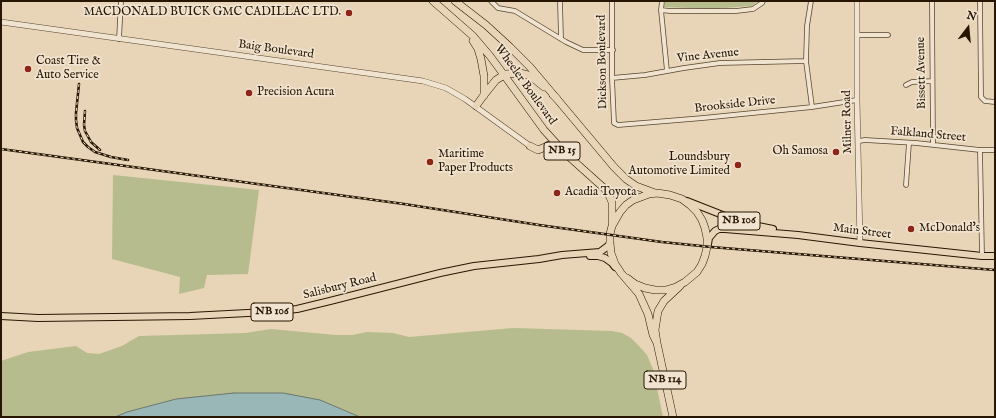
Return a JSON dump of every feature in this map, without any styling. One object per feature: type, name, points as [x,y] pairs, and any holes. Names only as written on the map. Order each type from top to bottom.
[{"type":"highway","name":"Wheeler Boulevard","points":[[433,1],[478,41],[557,146],[607,192],[612,202],[612,226]]},
{"type":"highway","name":"Wheeler Boulevard","points":[[455,1],[510,46],[558,99],[626,180],[636,186],[657,193]]},
{"type":"highway","points":[[460,24],[476,44],[480,53],[484,76],[484,95]]},
{"type":"highway","points":[[476,106],[496,80],[504,74],[509,73],[528,75],[558,99]]},
{"type":"highway","points":[[530,146],[538,150],[552,145],[557,146]]},
{"type":"highway","points":[[657,193],[682,199],[693,208],[702,220],[706,233],[707,247],[702,264],[692,276],[676,287],[666,290],[655,290],[640,286],[621,273],[615,264],[611,254],[610,243],[612,226],[620,212],[641,196],[657,193]]},
{"type":"highway","name":"NB 114","points":[[627,278],[640,294],[657,343]]},
{"type":"highway","name":"NB 114","points":[[673,417],[655,330],[658,312],[664,301],[685,282]]},
{"type":"main road","name":"Main Street","points":[[682,199],[743,223],[798,235]]},
{"type":"main road","name":"Main Street","points":[[707,247],[709,238],[715,231],[725,229],[798,235],[982,256],[995,256]]},
{"type":"main road","name":"Salisbury Road","points":[[1,316],[38,318],[190,316],[297,309],[440,273],[474,266],[562,255],[600,252],[610,243]]},
{"type":"main road","name":"Salisbury Road","points":[[538,259],[553,260],[598,256],[605,258],[612,263],[621,273]]},
{"type":"street","points":[[119,39],[121,1]]},
{"type":"street","points":[[560,1],[561,39]]},
{"type":"street","name":"Dickson Boulevard","points":[[612,1],[612,78],[614,123]]},
{"type":"street","points":[[662,1],[661,10],[668,71]]},
{"type":"street","points":[[661,10],[736,11],[753,9],[763,1]]},
{"type":"street","points":[[811,1],[807,26],[806,61],[812,107]]},
{"type":"street","name":"Milner Road","points":[[857,1],[860,243]]},
{"type":"street","name":"Bissett Avenue","points":[[932,1],[933,145]]},
{"type":"street","points":[[980,1],[981,97],[985,101],[995,102]]},
{"type":"street","points":[[491,2],[498,8],[515,11],[561,39],[583,50],[613,50]]},
{"type":"street","name":"Baig Boulevard","points":[[1,22],[428,82],[446,88],[466,99],[530,146]]},
{"type":"street","points":[[858,35],[888,35]]},
{"type":"street","name":"Vine Avenue","points":[[612,78],[645,75],[720,63],[806,61]]},
{"type":"street","points":[[906,85],[912,82],[932,81]]},
{"type":"street","name":"Brookside Drive","points":[[614,123],[618,125],[703,118],[812,107],[858,100]]},
{"type":"street","name":"Falkland Street","points":[[859,141],[866,140],[995,150]]},
{"type":"street","points":[[906,185],[909,143]]},
{"type":"street","points":[[980,150],[982,256]]},
{"type":"green space","points":[[665,1],[758,1],[752,6],[711,9],[664,7]]},
{"type":"green space","points":[[113,175],[259,190],[248,274],[207,275],[204,288],[179,294],[180,277],[112,259]]},
{"type":"green space","points":[[513,328],[612,331],[622,333],[631,338],[647,355],[653,369],[663,417],[360,417],[320,400],[176,399],[127,412],[115,417],[1,417],[1,361],[28,352],[76,346],[87,353],[99,354],[122,346],[139,336],[245,333],[271,329],[336,335],[352,335],[367,332],[393,333],[409,337]]},
{"type":"water","points":[[234,393],[283,393],[320,400],[360,417],[115,417],[127,412],[176,399]]},
{"type":"railway","points":[[79,84],[76,120],[77,128],[83,142],[95,152],[128,160]]},
{"type":"railway","points":[[85,111],[85,131],[91,142],[100,150]]},
{"type":"railway","points":[[1,149],[404,204],[662,242],[995,270]]},
{"type":"place","name":"MACDONALD BUICK GMC CADILLAC LTD.","points":[[349,13]]},
{"type":"place","name":"Coast Tire & Auto Service","points":[[28,69]]},
{"type":"place","name":"Precision Acura","points":[[249,93]]},
{"type":"place","name":"Oh Samosa","points":[[836,152]]},
{"type":"place","name":"Maritime Paper Products","points":[[430,162]]},
{"type":"place","name":"Loundsbury Automotive Limited","points":[[738,165]]},
{"type":"place","name":"Acadia Toyota","points":[[557,193]]},
{"type":"place","name":"McDonald's","points":[[911,229]]}]
